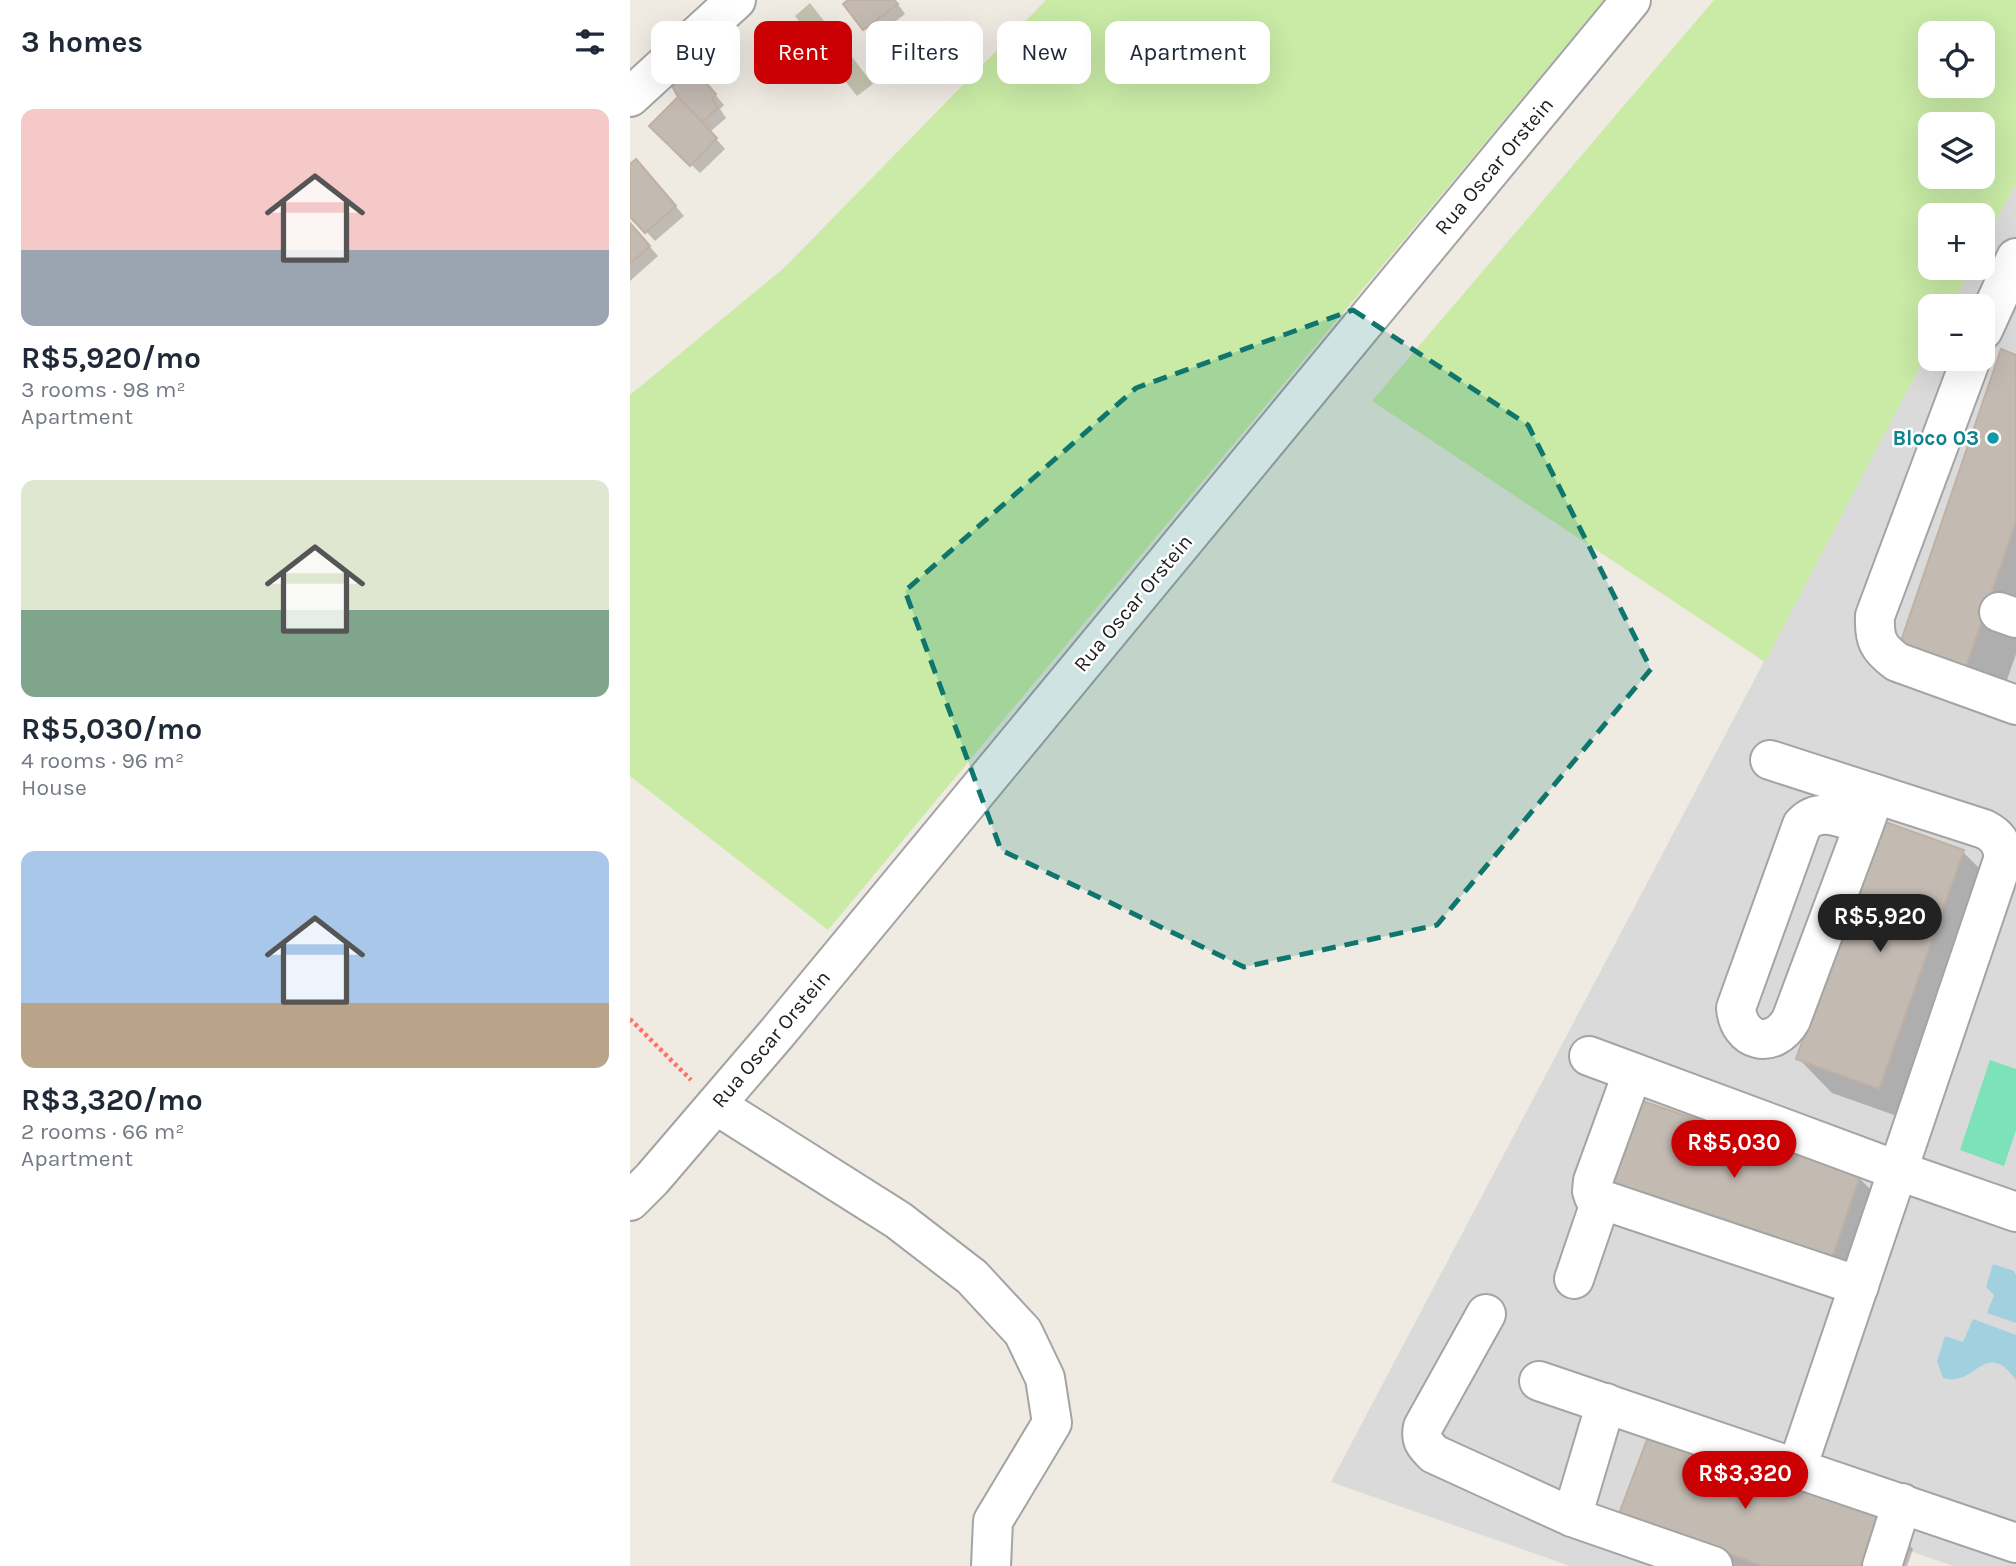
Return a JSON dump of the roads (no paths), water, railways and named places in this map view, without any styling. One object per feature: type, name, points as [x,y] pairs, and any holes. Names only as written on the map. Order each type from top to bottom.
[{"type":"street","points":[[630,97],[736,0]]},
{"type":"street","name":"Rua Oscar Orstein","points":[[630,1201],[652,1180],[716,1105],[1631,0]]},
{"type":"street","points":[[1995,304],[2016,258]]},
{"type":"street","points":[[1966,371],[1875,615],[1874,632],[1882,650],[1897,662],[2016,705]]},
{"type":"street","points":[[1770,761],[1869,809]]},
{"type":"street","points":[[1797,1468],[1899,1171],[2002,909],[2004,857],[1996,835],[1984,829],[1869,809],[1809,818],[1802,825],[1736,1007],[1737,1019],[1746,1032],[1759,1039],[1773,1038],[1784,1032],[1791,1020],[1869,809]]},
{"type":"street","points":[[1589,1056],[1632,1074],[2016,1212]]},
{"type":"street","points":[[1632,1074],[1593,1181],[1594,1197],[1859,1286]]},
{"type":"street","points":[[716,1105],[898,1220],[972,1277],[1023,1332],[1045,1378],[1052,1423],[993,1521],[990,1566]]},
{"type":"street","points":[[1574,1279],[1601,1200]]},
{"type":"street","points":[[1486,1314],[1423,1427],[1421,1436],[1425,1446],[1434,1454],[1572,1517],[1713,1566]]},
{"type":"street","points":[[1539,1381],[2016,1543]]},
{"type":"street","points":[[1572,1517],[1606,1403]]},
{"type":"street","points":[[1882,1566],[1902,1503]]},
{"type":"water","points":[[1993,1264],[2014,1271],[2016,1275],[2016,1323],[1987,1313],[1994,1295],[1986,1287]]},
{"type":"water","points":[[1973,1319],[2016,1335],[2016,1380],[1996,1363],[1988,1363],[1954,1379],[1943,1378],[1937,1361],[1945,1336],[1963,1342]]},
{"type":"place","name":"Bloco 03","points":[[1993,438]]}]
